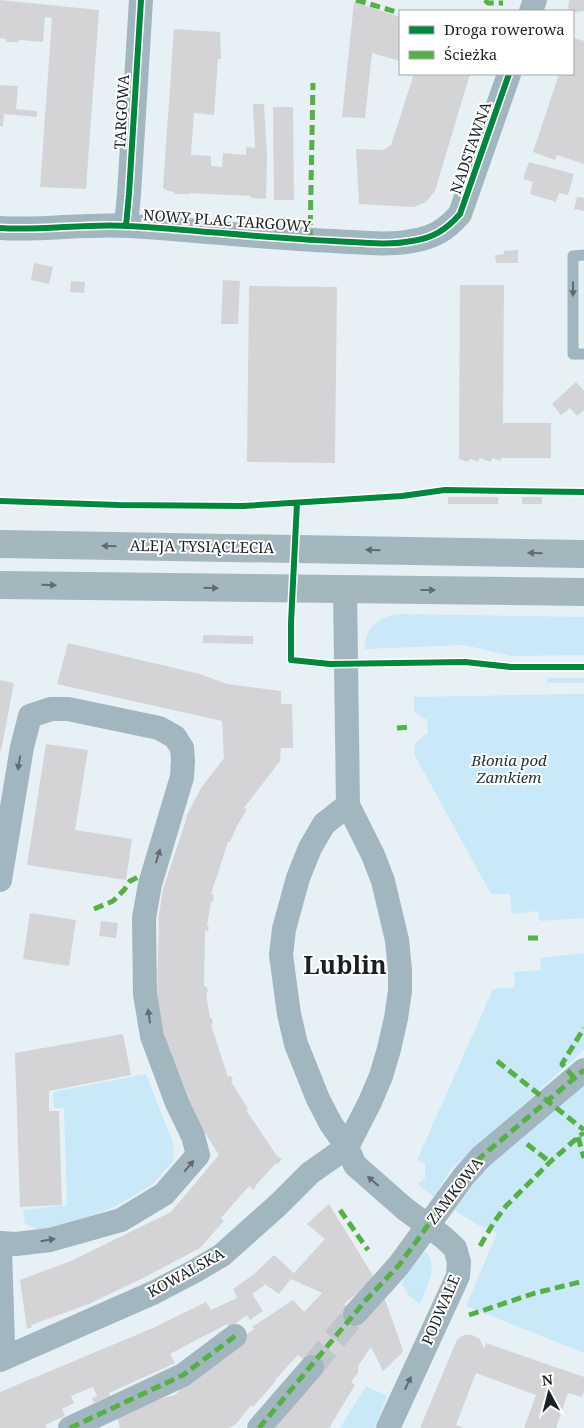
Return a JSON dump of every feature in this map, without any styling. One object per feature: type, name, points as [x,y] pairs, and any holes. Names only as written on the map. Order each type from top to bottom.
[{"type":"main road","name":"ALEJA TYSIĄCLECIA","points":[[0,544],[584,554]]},
{"type":"main road","points":[[0,585],[584,592]]},
{"type":"street","name":"TARGOWA","points":[[126,226],[141,0]]},
{"type":"street","name":"NADSTAWNA","points":[[449,226],[460,214],[467,197],[509,75]]},
{"type":"street","name":"NOWY PLAC TARGOWY","points":[[0,228],[48,229],[126,226],[373,243],[411,242],[426,238],[449,226]]},
{"type":"street","points":[[345,590],[348,805],[373,855],[383,881],[397,940],[400,970],[400,991],[396,1018],[384,1067],[370,1102],[347,1148]]},
{"type":"street","points":[[0,880],[22,747],[30,716],[51,708],[77,711],[159,728],[175,737],[182,748],[184,760],[182,777],[150,884],[144,918],[146,994],[152,1036],[177,1103],[193,1136],[198,1155],[164,1194],[121,1220],[50,1240],[16,1244],[0,1243]]},
{"type":"street","name":"PODWALE","points":[[348,805],[324,824],[310,848],[290,902],[284,928],[281,955],[296,1044],[318,1099],[355,1165],[405,1209],[455,1248],[459,1262],[458,1276],[388,1428]]},
{"type":"street","name":"ZAMKOWA","points":[[355,1314],[399,1264],[464,1176],[481,1157],[584,1070]]},
{"type":"street","name":"KOWALSKA","points":[[3,1359],[155,1292],[222,1255],[278,1205],[310,1173],[347,1148]]},
{"type":"street","points":[[0,1250],[3,1359]]},
{"type":"street","points":[[70,1428],[183,1375],[235,1336]]},
{"type":"street","points":[[259,1428],[312,1367]]},
{"type":"lane","points":[[584,255],[573,256],[573,354],[584,354]]},
{"type":"green space","points":[[396,614],[584,617],[584,655],[511,656],[464,645],[364,649],[367,635],[373,626],[377,622]]},
{"type":"green space","points":[[547,678],[584,678],[584,683],[547,683]]},
{"type":"green space","name":"Błonia pod Zamkiem","points":[[584,694],[584,918],[540,921],[538,911],[512,914],[510,894],[491,894],[414,754],[415,743],[428,733],[427,720],[414,712],[414,697]]},
{"type":"green space","points":[[584,953],[584,1050],[451,1169],[434,1197],[417,1184],[425,1179],[425,1164],[417,1160],[493,989],[515,987],[514,972],[541,970],[540,958]]},
{"type":"green space","points":[[146,1074],[173,1143],[173,1161],[152,1185],[112,1208],[58,1229],[41,1231],[25,1224],[23,1210],[67,1205],[64,1108],[54,1108],[53,1092]]},
{"type":"green space","points":[[584,1084],[584,1353],[466,1306],[497,1233],[476,1224],[454,1210],[488,1166]]},
{"type":"green space","points":[[425,1251],[429,1257],[432,1270],[420,1304],[409,1296],[401,1283]]},
{"type":"green space","points":[[366,1386],[387,1396],[375,1428],[340,1428]]},
{"type":"building","points":[[0,0],[99,10],[86,189],[40,187],[52,18],[45,17],[43,42],[20,40],[18,42],[6,42],[6,39],[0,38]]},
{"type":"building","points":[[569,0],[584,0],[584,11],[575,12],[568,8]]},
{"type":"building","points":[[354,2],[399,17],[399,61],[372,53],[365,118],[342,117]]},
{"type":"building","points":[[174,29],[220,32],[221,59],[218,59],[214,115],[194,113],[191,155],[211,156],[211,166],[222,167],[223,153],[246,155],[246,147],[255,148],[253,104],[264,104],[267,156],[266,199],[251,198],[251,196],[174,194],[174,192],[163,188]]},
{"type":"building","points":[[574,38],[584,41],[584,164],[557,155],[555,160],[533,152],[559,75],[574,75]]},
{"type":"building","points":[[414,75],[470,75],[435,191],[426,202],[414,207],[359,204],[356,149],[383,150],[391,145]]},
{"type":"building","points":[[0,85],[18,86],[16,109],[37,111],[37,117],[4,114],[3,126],[0,126]]},
{"type":"building","points":[[273,107],[293,107],[294,200],[274,200]]},
{"type":"building","points":[[529,162],[574,174],[568,195],[559,193],[556,202],[530,194],[533,182],[523,179]]},
{"type":"building","points":[[577,197],[584,198],[584,211],[574,209]]},
{"type":"building","points":[[518,250],[518,263],[496,263],[495,255],[504,254],[504,251]]},
{"type":"building","points":[[34,263],[53,267],[49,284],[31,280]]},
{"type":"building","points":[[223,280],[240,281],[238,324],[221,324]]},
{"type":"building","points":[[71,281],[85,282],[84,293],[70,292]]},
{"type":"building","points":[[460,285],[504,285],[503,423],[551,423],[551,458],[501,458],[501,461],[492,458],[491,462],[480,458],[478,462],[470,459],[468,462],[459,459]]},
{"type":"building","points":[[249,286],[337,287],[335,463],[247,462]]},
{"type":"building","points":[[576,382],[584,391],[584,410],[577,416],[570,408],[561,415],[552,404]]},
{"type":"building","points":[[448,497],[498,497],[498,504],[448,504]]},
{"type":"building","points":[[522,497],[542,497],[542,504],[522,504]]},
{"type":"building","points":[[203,635],[253,636],[253,644],[203,643]]},
{"type":"building","points":[[68,643],[200,674],[227,684],[281,691],[281,704],[292,704],[293,748],[281,748],[280,761],[244,808],[247,809],[230,842],[228,842],[211,894],[214,895],[207,926],[209,927],[208,931],[205,930],[204,986],[207,987],[208,992],[206,993],[210,1018],[212,1018],[213,1024],[211,1025],[228,1077],[231,1076],[233,1080],[231,1081],[248,1109],[246,1110],[277,1156],[282,1159],[256,1185],[254,1190],[249,1186],[221,1218],[224,1221],[200,1248],[89,1304],[31,1325],[32,1327],[27,1329],[20,1280],[71,1261],[171,1212],[219,1155],[185,1101],[163,1029],[157,997],[158,921],[163,889],[186,817],[201,788],[224,758],[222,721],[57,684]]},
{"type":"building","points":[[0,680],[14,683],[1,751],[0,751]]},
{"type":"building","points":[[46,744],[88,750],[75,830],[132,839],[126,880],[27,865]]},
{"type":"building","points":[[30,913],[76,920],[69,966],[23,959]]},
{"type":"building","points":[[101,921],[118,923],[116,938],[99,936]]},
{"type":"building","points":[[123,1034],[131,1075],[49,1091],[49,1111],[59,1111],[62,1205],[20,1207],[15,1053]]},
{"type":"building","points":[[329,1204],[375,1279],[344,1304],[359,1319],[384,1297],[403,1350],[383,1371],[371,1347],[358,1366],[358,1373],[351,1382],[355,1385],[329,1428],[275,1428],[317,1371],[298,1355],[253,1407],[251,1405],[236,1424],[229,1428],[120,1428],[115,1408],[134,1406],[175,1395],[205,1364],[254,1329],[252,1327],[293,1300],[304,1312],[322,1293],[291,1279],[279,1294],[259,1280],[265,1285],[252,1294],[263,1311],[250,1320],[247,1315],[229,1328],[227,1324],[170,1354],[175,1363],[109,1393],[110,1396],[94,1403],[92,1398],[97,1396],[93,1387],[71,1396],[74,1403],[62,1409],[65,1416],[45,1425],[47,1428],[0,1428],[0,1392],[153,1328],[206,1302],[211,1310],[237,1298],[233,1289],[253,1275],[274,1255],[294,1273],[325,1239],[307,1224]]},
{"type":"building","points":[[465,1335],[472,1335],[480,1339],[484,1349],[486,1343],[584,1377],[582,1397],[568,1393],[556,1428],[524,1428],[536,1395],[476,1373],[456,1425],[464,1428],[420,1428],[456,1342]]},
{"type":"tunnel","points":[[312,1367],[355,1314]]},
{"type":"marked path","points":[[356,0],[399,13]]},
{"type":"marked path","points":[[485,0],[488,3],[503,3]]},
{"type":"marked path","points":[[310,240],[313,83]]},
{"type":"marked path","points":[[397,728],[409,727]]},
{"type":"marked path","points":[[94,909],[113,901],[130,881],[140,876]]},
{"type":"marked path","points":[[528,938],[540,938]]},
{"type":"marked path","points":[[574,1078],[562,1064],[584,1028]]},
{"type":"marked path","points":[[497,1061],[584,1130]]},
{"type":"marked path","points":[[259,1428],[366,1300],[399,1265],[464,1176],[481,1157],[584,1070]]},
{"type":"marked path","points":[[480,1246],[506,1206],[550,1162],[584,1132]]},
{"type":"marked path","points":[[578,1137],[584,1158]]},
{"type":"marked path","points":[[527,1144],[550,1162]]},
{"type":"marked path","points":[[340,1210],[368,1250]]},
{"type":"marked path","points":[[469,1315],[535,1293],[584,1281]]},
{"type":"marked path","points":[[70,1428],[183,1375],[235,1336]]},
{"type":"cycle path","points":[[126,226],[141,0]]},
{"type":"cycle path","points":[[0,228],[32,229],[113,225],[372,243],[420,240],[444,229],[460,214],[509,75]]},
{"type":"cycle path","points":[[0,501],[119,505],[243,506],[402,496],[445,490],[584,492]]},
{"type":"cycle path","points":[[297,503],[291,660],[330,664],[465,662],[511,667],[584,667]]},
{"type":"district","name":"Lublin","points":[[345,965]]}]
